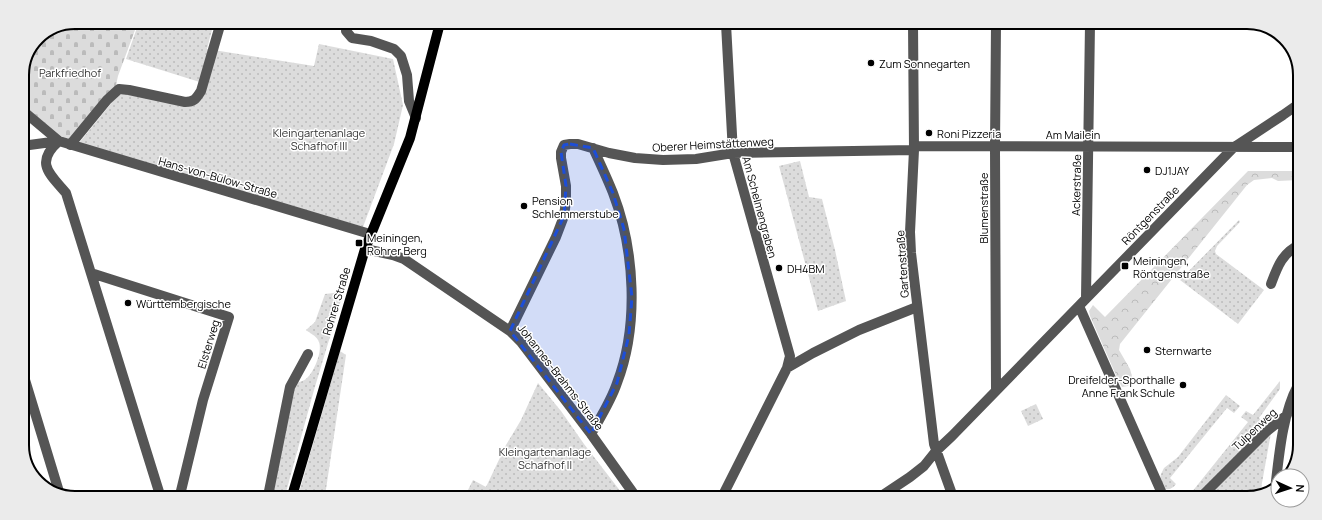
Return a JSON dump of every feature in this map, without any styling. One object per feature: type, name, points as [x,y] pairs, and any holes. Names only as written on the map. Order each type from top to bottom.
[{"type":"main road","name":"Rohrer Straße","points":[[293,491],[364,249],[410,138],[438,29]]},
{"type":"street","points":[[70,145],[107,100],[119,90],[129,90],[185,102],[191,102],[197,98],[201,91],[219,29]]},
{"type":"street","name":"Am Schelmengraben","points":[[725,491],[787,368],[790,356],[733,153],[726,29]]},
{"type":"street","name":"Gartenstraße","points":[[913,29],[914,148],[910,232],[911,252],[936,451],[951,491]]},
{"type":"street","name":"Blumenstraße","points":[[996,29],[996,391]]},
{"type":"street","name":"Ackerstraße","points":[[1086,298],[1090,29]]},
{"type":"street","points":[[346,31],[352,38],[371,41],[394,49],[401,56],[408,75],[409,101],[416,118]]},
{"type":"street","name":"Röntgenstraße","points":[[936,451],[1233,148],[1293,108]]},
{"type":"street","name":"Hans-von-Bülow-Straße","points":[[29,116],[59,142]]},
{"type":"street","points":[[59,142],[50,149],[46,164],[49,172],[66,193],[159,491]]},
{"type":"street","name":"Hans-von-Bülow-Straße","points":[[29,145],[59,142],[370,234]]},
{"type":"street","name":"Oberer Heimstättenweg","points":[[510,331],[556,237],[564,216],[566,186],[561,152],[564,145],[578,144],[635,158],[663,160],[696,159],[733,153],[914,148]]},
{"type":"street","name":"Am Mailein","points":[[914,148],[1088,146],[1233,148],[1293,147]]},
{"type":"street","points":[[591,434],[605,410],[617,383],[625,356],[629,335],[632,297],[630,267],[624,229],[613,193],[593,148]]},
{"type":"street","points":[[1271,284],[1283,257],[1293,248]]},
{"type":"street","name":"Johannes-Brahms-Straße","points":[[364,249],[393,255],[404,259],[510,331],[521,342],[632,491]]},
{"type":"street","name":"Elsterweg","points":[[92,273],[229,317],[203,400],[181,491]]},
{"type":"street","points":[[1079,306],[1161,491]]},
{"type":"street","points":[[787,368],[859,330],[917,307]]},
{"type":"street","points":[[269,491],[290,387],[308,354]]},
{"type":"street","points":[[29,393],[58,488]]},
{"type":"street","points":[[1287,415],[1293,396]]},
{"type":"street","name":"Tulpenweg","points":[[1277,468],[1287,415]]},
{"type":"street","name":"Tulpenweg","points":[[1207,491],[1267,431],[1287,415]]},
{"type":"street","points":[[889,491],[924,466],[936,451]]},
{"type":"highlighted area","points":[[570,144],[593,148],[613,193],[624,229],[632,297],[629,335],[617,383],[591,434],[510,331],[564,216],[566,186],[561,152],[564,145]]},
{"type":"green space","name":"Parkfriedhof","points":[[135,29],[116,85],[71,139],[62,137],[29,110],[30,66],[37,50],[50,37],[66,30]]},
{"type":"green space","name":"Kleingartenanlage Schafhof III","points":[[137,29],[212,29],[207,49],[314,66],[319,44],[393,59],[403,105],[394,144],[363,227],[79,143],[118,95],[128,93],[190,106],[206,84],[126,59]]},
{"type":"green space","points":[[800,161],[809,197],[822,199],[846,301],[818,311],[779,166]]},
{"type":"green space","points":[[1248,171],[1293,171],[1293,180],[1278,181],[1272,178],[1254,180],[1247,185],[1120,344],[1119,350],[1130,369],[1133,380],[1128,386],[1122,387],[1119,382],[1089,311],[1093,305],[1105,317]]},
{"type":"green space","points":[[1239,220],[1240,222],[1217,246],[1215,251],[1216,254],[1264,290],[1238,324],[1180,280]]},
{"type":"green space","points":[[343,278],[347,280],[314,390],[286,491],[272,491],[295,383],[305,380],[310,375],[319,354],[320,344],[318,340],[306,330],[315,322],[325,294],[334,293],[341,284]]},
{"type":"green space","points":[[340,351],[346,355],[326,491],[299,491]]},
{"type":"green space","points":[[1280,381],[1280,389],[1259,418],[1268,425],[1204,491],[1193,491],[1248,422],[1241,417],[1246,411],[1253,415]]},
{"type":"green space","name":"Kleingartenanlage Schafhof II","points":[[538,383],[561,411],[620,491],[468,491],[473,480],[486,487],[506,445],[521,420]]},
{"type":"green space","points":[[1226,395],[1240,406],[1234,413],[1227,408],[1170,478],[1176,484],[1174,487],[1165,489],[1160,479],[1164,468],[1178,457]]},
{"type":"green space","points":[[1036,404],[1043,419],[1028,426],[1021,411]]},
{"type":"green space","points":[[1271,433],[1261,488],[1253,491],[1212,491]]},
{"type":"place","name":"Zum Sonnegarten","points":[[871,63]]},
{"type":"place","name":"Roni Pizzeria","points":[[929,133]]},
{"type":"place","name":"DJ1JAY","points":[[1147,170]]},
{"type":"place","name":"Pension Schlemmerstube","points":[[524,206]]},
{"type":"place","name":"Meiningen, Rohrer Berg","points":[[359,243]]},
{"type":"place","name":"Meiningen, Röntgenstraße","points":[[1125,266]]},
{"type":"place","name":"DH4BM","points":[[779,268]]},
{"type":"place","name":"Württembergische","points":[[128,303]]},
{"type":"place","name":"Sternwarte","points":[[1147,350]]},
{"type":"place","name":"Dreifelder-Sporthalle Anne Frank Schule","points":[[1183,385]]}]
